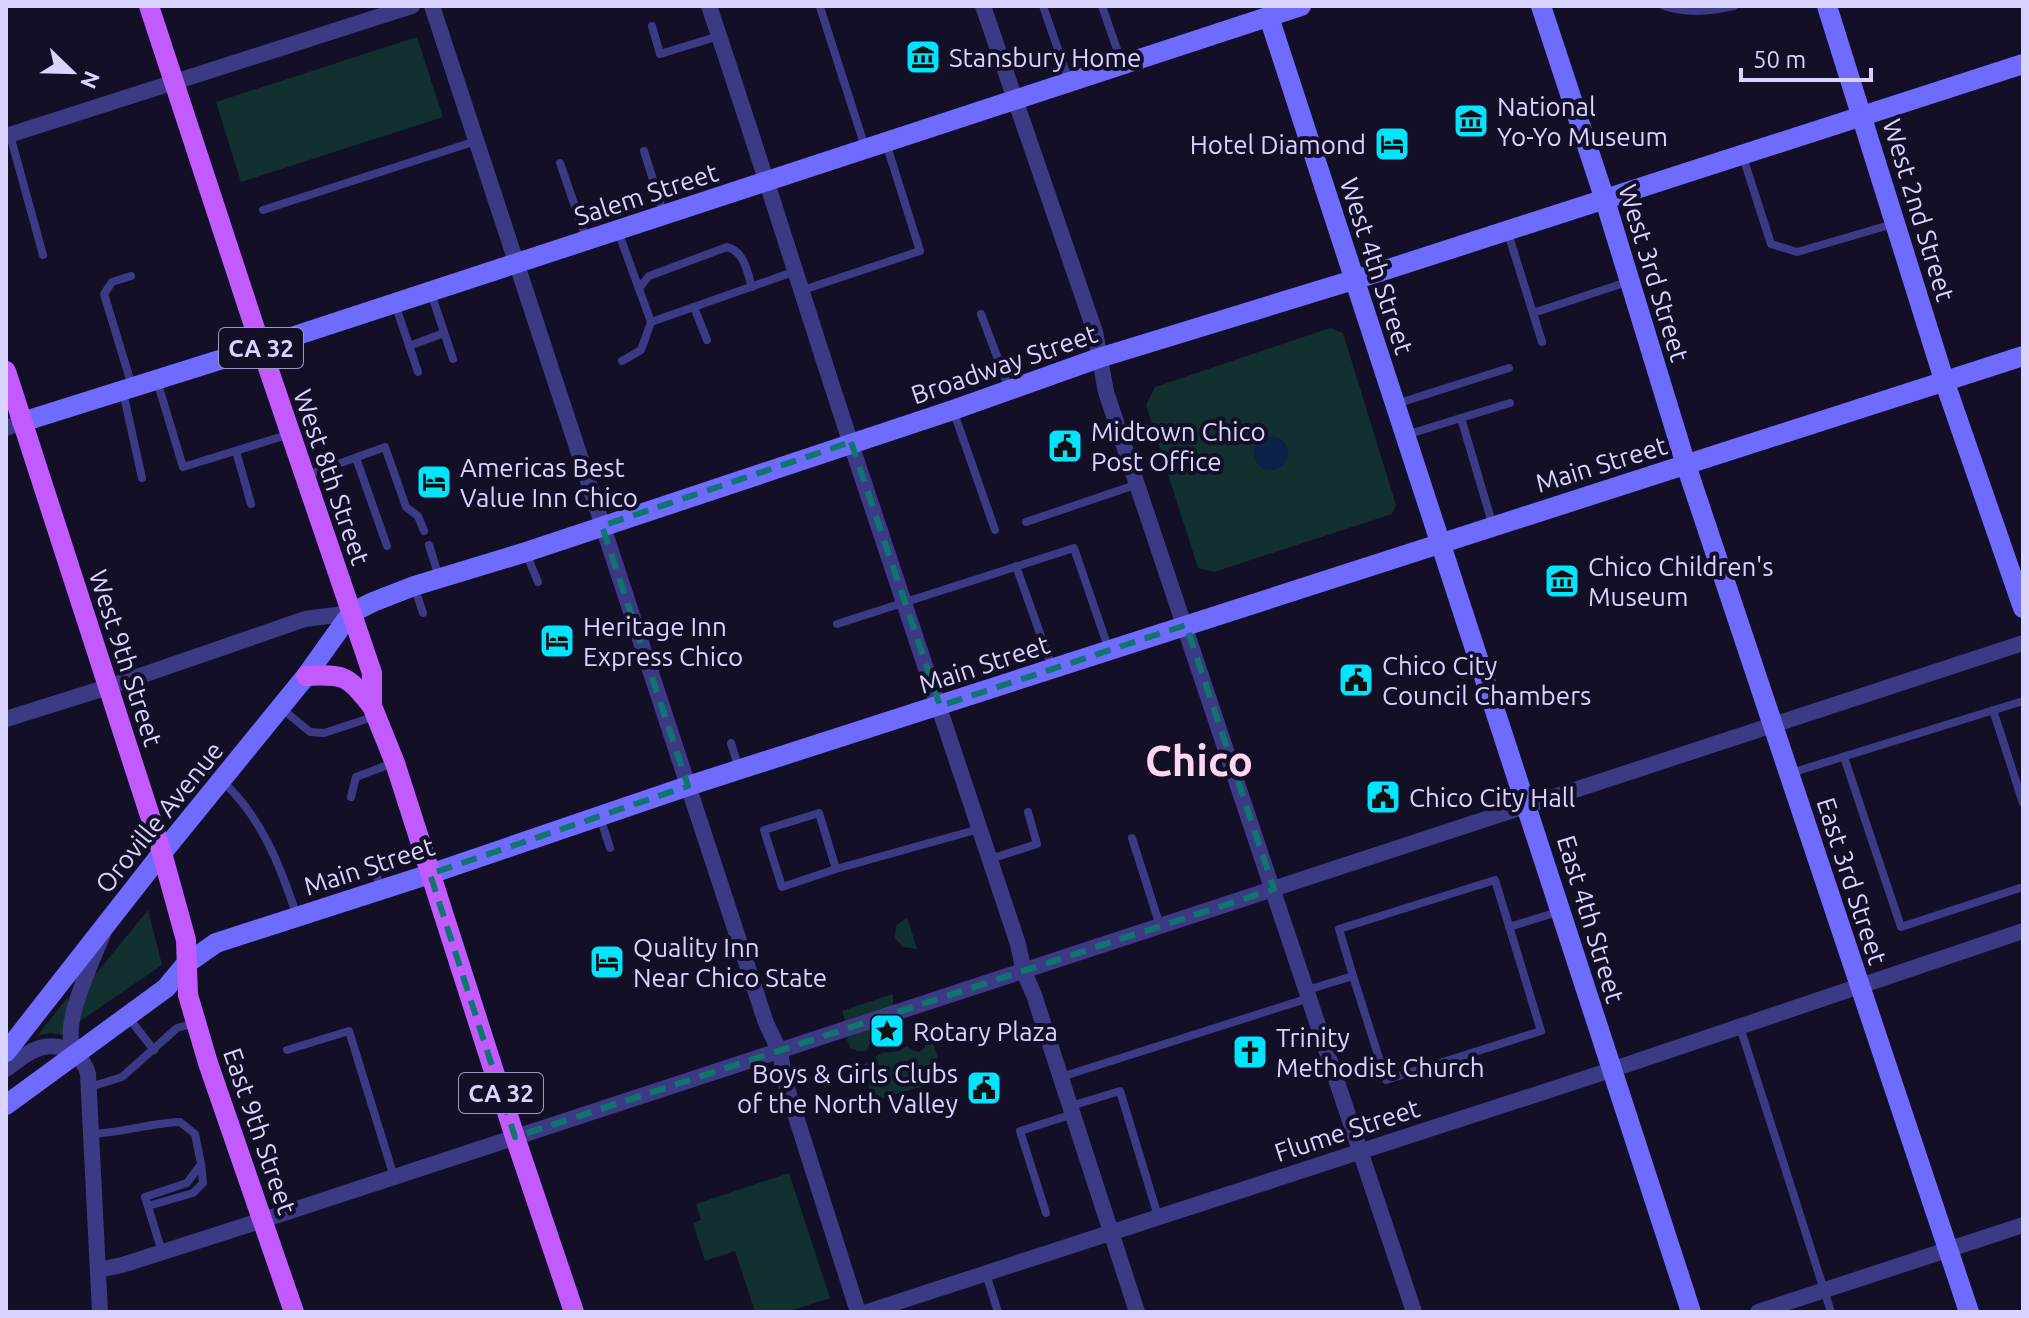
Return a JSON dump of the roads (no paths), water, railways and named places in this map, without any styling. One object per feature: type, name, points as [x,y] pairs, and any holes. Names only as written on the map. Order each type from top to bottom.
[{"type":"main road","name":"West 8th Street","points":[[149,6],[372,673],[374,711],[395,763],[430,874]]},
{"type":"main road","name":"West 9th Street","points":[[6,371],[14,425],[108,687],[162,853],[186,940],[186,964]]},
{"type":"main road","points":[[306,676],[331,675],[349,679],[374,711]]},
{"type":"main road","name":"CA 32","points":[[430,874],[574,1312]]},
{"type":"main road","name":"East 9th Street","points":[[186,964],[188,995],[196,1023],[294,1312]]},
{"type":"street","points":[[8,135],[412,6]]},
{"type":"street","points":[[432,6],[766,1023],[780,1052],[785,1082],[858,1312]]},
{"type":"street","points":[[709,6],[1137,1312]]},
{"type":"street","points":[[983,6],[1013,101],[1095,332],[1105,389],[1414,1312]]},
{"type":"street","name":"Salem Street","points":[[14,425],[395,304],[1122,65],[1267,11],[1301,6]]},
{"type":"street","name":"West 3rd Street","points":[[1541,6],[1604,197],[1686,465]]},
{"type":"street","name":"West 2nd Street","points":[[1827,6],[1945,383],[2023,608]]},
{"type":"street","name":"West 4th Street","points":[[1267,11],[1441,542]]},
{"type":"street","name":"Broadway Street","points":[[6,719],[305,619],[351,613],[414,586],[526,552],[953,410],[1099,358],[2023,64]]},
{"type":"street","name":"Main Street","points":[[6,1105],[166,988],[186,964],[216,943],[688,786],[2023,356]]},
{"type":"street","name":"East 3rd Street","points":[[1686,465],[1969,1312]]},
{"type":"street","name":"East 4th Street","points":[[1441,542],[1691,1312]]},
{"type":"street","name":"Oroville Avenue","points":[[6,1052],[306,676],[351,613]]},
{"type":"street","points":[[98,1270],[263,1220],[780,1052],[2023,643]]},
{"type":"street","points":[[100,1312],[87,1068],[71,1039],[75,1010],[108,922]]},
{"type":"street","name":"Flume Street","points":[[867,1312],[1611,1070],[2023,931]]},
{"type":"street","points":[[6,1069],[46,1045],[59,1045],[79,1053]]},
{"type":"street","points":[[1758,1312],[2023,1225]]},
{"type":"lane","points":[[1043,6],[1069,82]]},
{"type":"lane","points":[[1102,6],[1122,65]]},
{"type":"lane","points":[[1664,6],[1681,11],[1734,6]]},
{"type":"lane","points":[[803,290],[920,251],[820,7]]},
{"type":"lane","points":[[652,26],[660,54],[719,36]]},
{"type":"lane","points":[[8,135],[43,255]]},
{"type":"lane","points":[[263,210],[476,141]]},
{"type":"lane","points":[[644,151],[664,215]]},
{"type":"lane","points":[[1742,153],[1771,244],[1777,248],[1797,252],[1896,223]]},
{"type":"lane","points":[[560,163],[586,241]]},
{"type":"lane","points":[[1507,229],[1542,342]]},
{"type":"lane","points":[[618,230],[651,322],[641,350],[622,361]]},
{"type":"lane","points":[[639,288],[649,276],[727,247],[735,249],[742,258],[752,287]]},
{"type":"lane","points":[[651,322],[797,271]]},
{"type":"lane","points":[[131,276],[112,282],[104,294],[128,389],[142,478]]},
{"type":"lane","points":[[1533,313],[1630,281]]},
{"type":"lane","points":[[430,292],[453,359]]},
{"type":"lane","points":[[395,304],[418,372]]},
{"type":"lane","points":[[694,307],[707,340]]},
{"type":"lane","points":[[981,314],[1009,390]]},
{"type":"lane","points":[[409,346],[444,333]]},
{"type":"lane","points":[[1395,404],[1509,368]]},
{"type":"lane","points":[[157,380],[183,467],[290,434]]},
{"type":"lane","points":[[1405,435],[1510,403]]},
{"type":"lane","points":[[953,410],[995,530]]},
{"type":"lane","points":[[1461,418],[1493,526]]},
{"type":"lane","points":[[304,476],[385,447],[406,507],[418,516],[424,531]]},
{"type":"lane","points":[[236,451],[251,504]]},
{"type":"lane","points":[[356,458],[387,546]]},
{"type":"lane","points":[[1026,522],[1138,484]]},
{"type":"lane","points":[[429,545],[439,578]]},
{"type":"lane","points":[[837,624],[1074,548],[1109,651]]},
{"type":"lane","points":[[526,552],[538,582]]},
{"type":"lane","points":[[1016,566],[1053,670]]},
{"type":"lane","points":[[414,586],[423,613]]},
{"type":"lane","points":[[1790,774],[2023,701]]},
{"type":"lane","points":[[280,708],[310,732],[324,733],[374,711]]},
{"type":"lane","points":[[1993,710],[2023,803]]},
{"type":"lane","points":[[731,743],[739,770]]},
{"type":"lane","points":[[1844,757],[1901,927],[2023,887]]},
{"type":"lane","points":[[351,797],[356,777],[395,763]]},
{"type":"lane","points":[[222,780],[243,800],[268,844],[284,877],[297,917]]},
{"type":"lane","points":[[990,859],[1037,844],[1028,812]]},
{"type":"lane","points":[[836,869],[819,813],[764,830],[782,887],[980,829]]},
{"type":"lane","points":[[600,816],[610,848]]},
{"type":"lane","points":[[1132,838],[1160,926]]},
{"type":"lane","points":[[371,859],[381,889]]},
{"type":"lane","points":[[1495,880],[1541,1031],[1386,1080],[1353,976],[1339,929],[1495,880]]},
{"type":"lane","points":[[1509,927],[1561,910]]},
{"type":"lane","points":[[1061,1077],[1353,976]]},
{"type":"lane","points":[[128,1017],[154,1050]]},
{"type":"lane","points":[[88,1087],[122,1077],[177,1028],[196,1023]]},
{"type":"lane","points":[[1740,1027],[1831,1312]]},
{"type":"lane","points":[[287,1050],[349,1031],[394,1177]]},
{"type":"lane","points":[[1046,1213],[1020,1131],[1120,1091],[1159,1217]]},
{"type":"lane","points":[[91,1134],[180,1122],[195,1134],[203,1183],[193,1193],[148,1206],[162,1252]]},
{"type":"lane","points":[[985,1273],[998,1312]]},
{"type":"water","points":[[1271,436],[1283,441],[1288,453],[1283,465],[1271,470],[1259,465],[1254,453],[1259,441]]},
{"type":"place","name":"Stansbury Home","points":[[923,57]]},
{"type":"place","name":"National Yo-Yo Museum","points":[[1471,121]]},
{"type":"place","name":"Hotel Diamond","points":[[1392,144]]},
{"type":"place","name":"Midtown Chico Post Office","points":[[1065,446]]},
{"type":"place","name":"Americas Best Value Inn Chico","points":[[434,482]]},
{"type":"place","name":"Chico Children's Museum","points":[[1562,581]]},
{"type":"place","name":"Heritage Inn Express Chico","points":[[557,641]]},
{"type":"place","name":"Chico City Council Chambers","points":[[1356,680]]},
{"type":"place","name":"Chico City Hall","points":[[1383,797]]},
{"type":"place","name":"Quality Inn Near Chico State","points":[[607,962]]},
{"type":"place","name":"Rotary Plaza","points":[[887,1031]]},
{"type":"place","name":"Trinity Methodist Church","points":[[1250,1052]]},
{"type":"place","name":"Boys & Girls Clubs of the North Valley","points":[[984,1088]]},
{"type":"district","name":"Chico","points":[[1199,760]]}]
